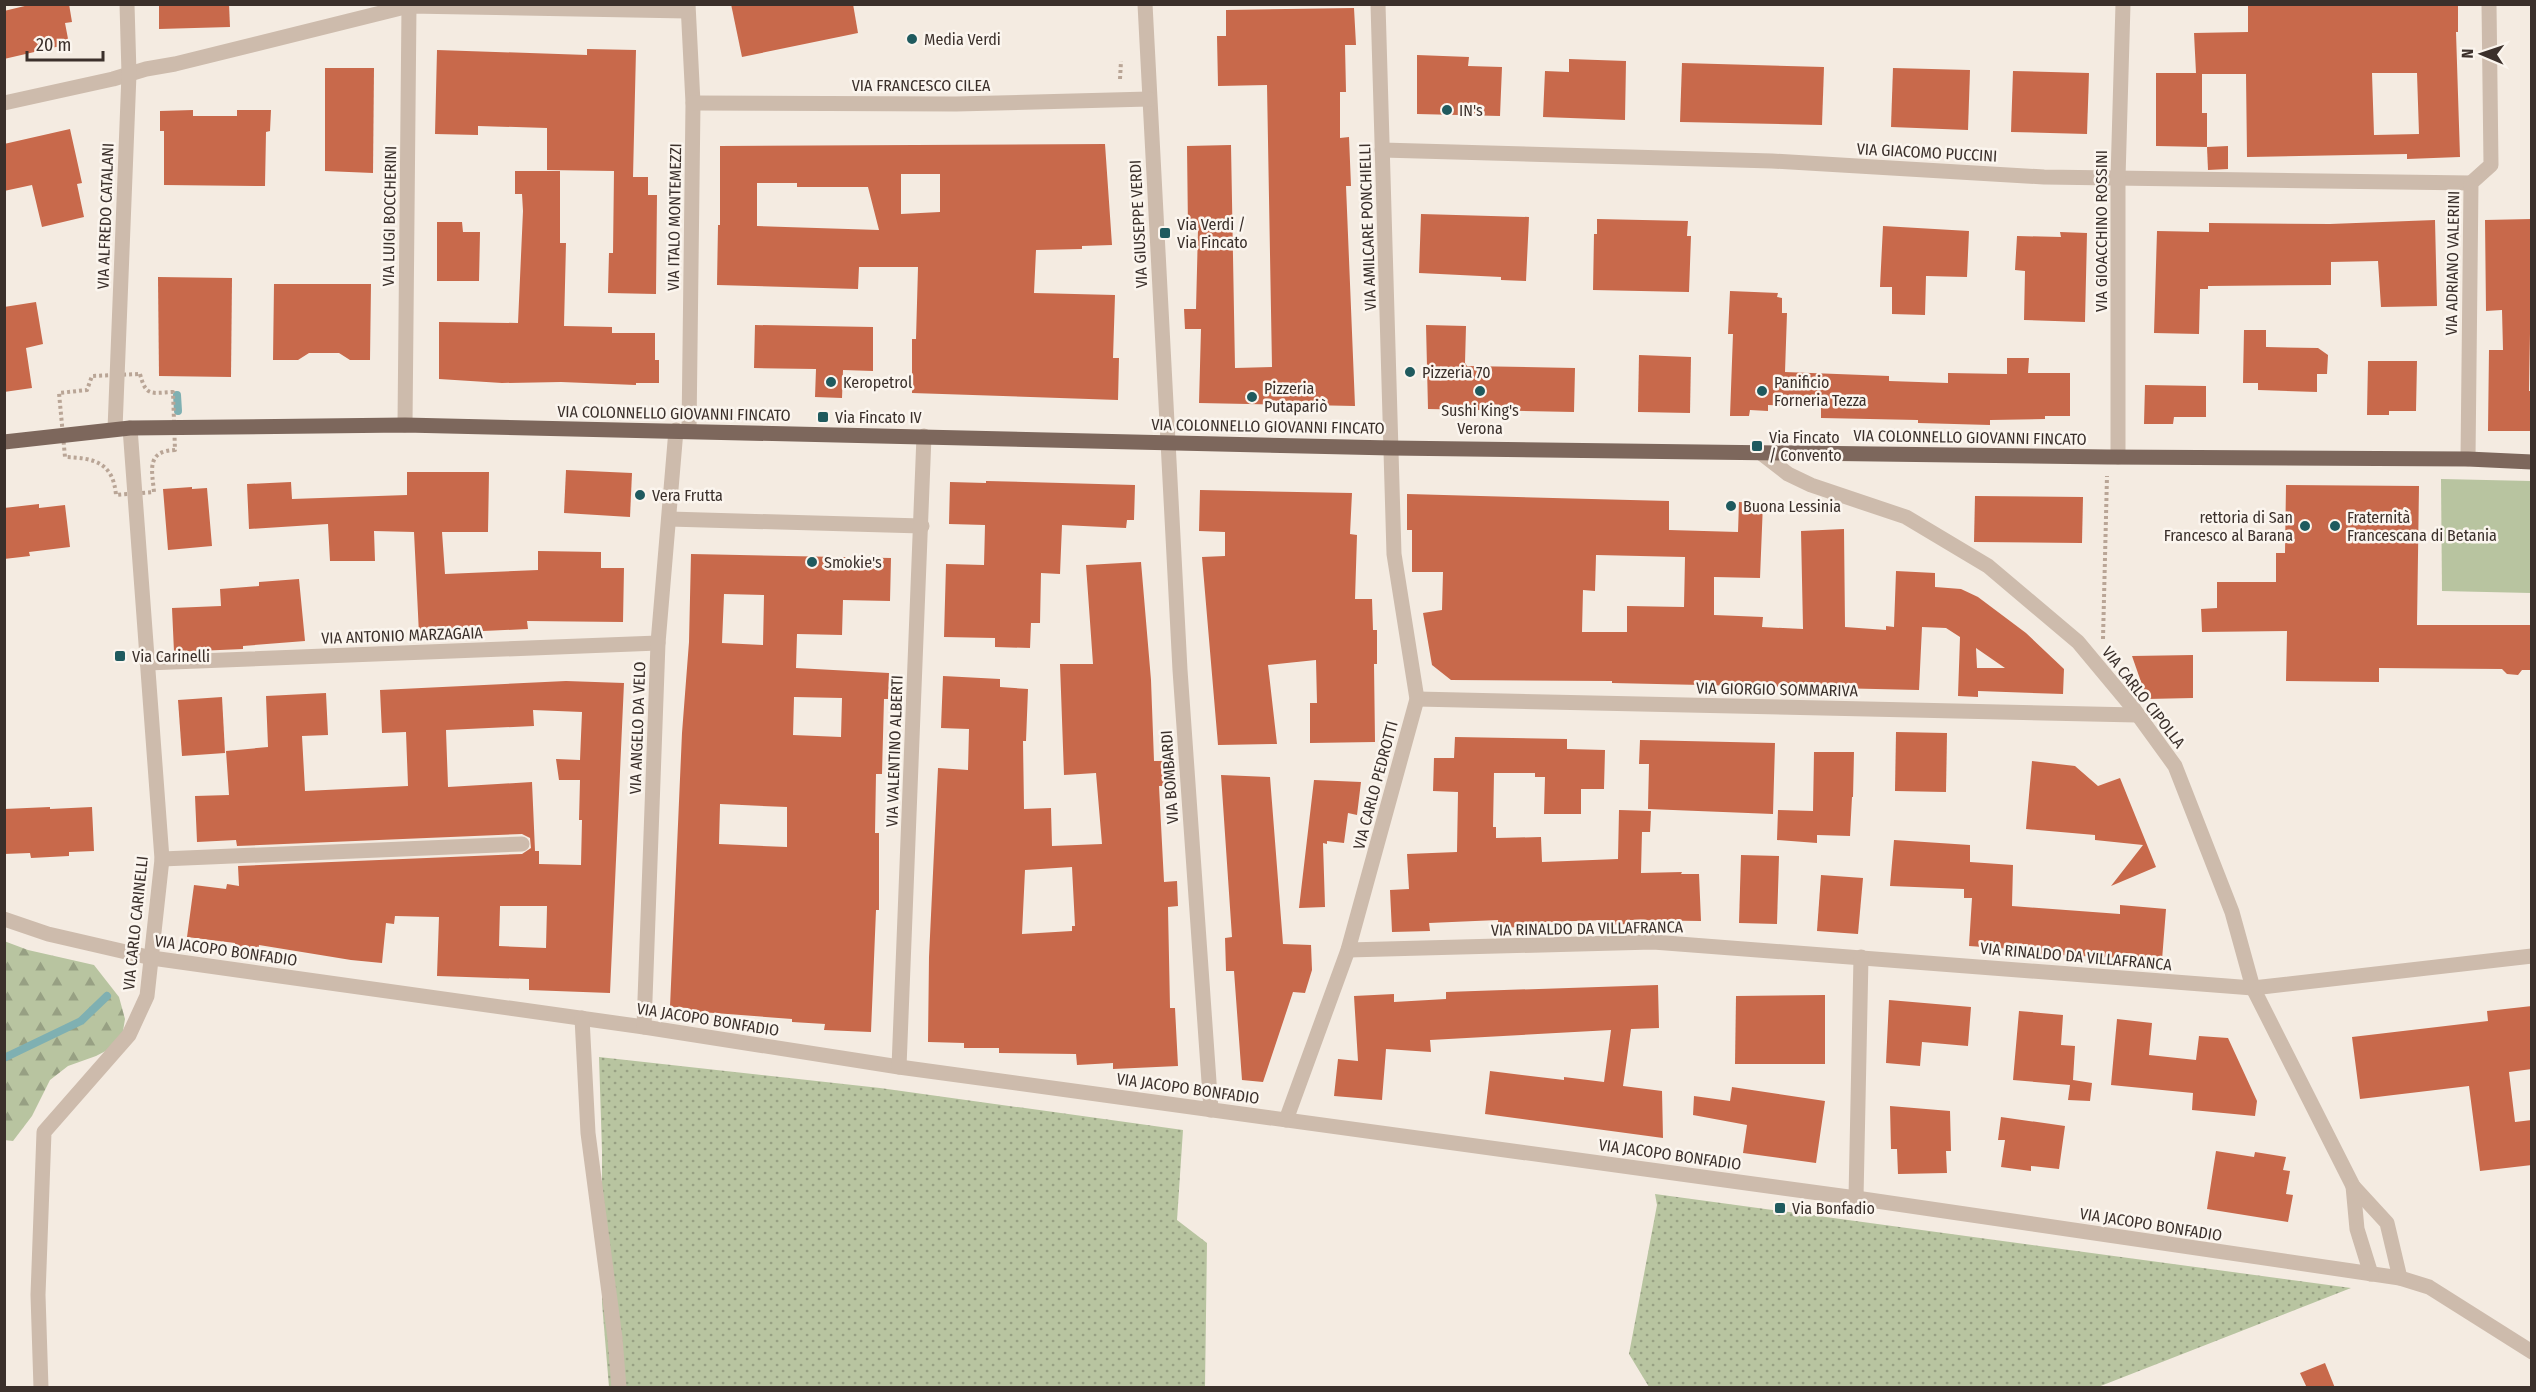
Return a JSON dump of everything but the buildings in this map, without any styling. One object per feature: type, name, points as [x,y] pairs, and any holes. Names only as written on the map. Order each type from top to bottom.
[{"type":"main road","name":"VIA COLONNELLO GIOVANNI FINCATO","points":[[4,442],[122,428],[405,425],[1391,448],[2468,459],[2532,462]]},
{"type":"street","name":"VIA ALFREDO CATALANI","points":[[122,428],[129,74],[127,4]]},
{"type":"street","name":"VIA GIUSEPPE VERDI","points":[[1145,4],[1167,442]]},
{"type":"street","name":"VIA AMILCARE PONCHIELLI","points":[[1378,4],[1391,448]]},
{"type":"street","name":"VIA GIOACCHINO ROSSINI","points":[[2113,457],[2123,4]]},
{"type":"street","name":"VIA ADRIANO VALERINI","points":[[2468,459],[2471,183],[2491,165],[2489,4]]},
{"type":"street","points":[[4,103],[410,6],[687,8]]},
{"type":"street","name":"VIA LUIGI BOCCHERINI","points":[[405,425],[410,6]]},
{"type":"street","name":"VIA ITALO MONTEMEZZI","points":[[682,430],[693,103],[687,8]]},
{"type":"street","name":"VIA FRANCESCO CILEA","points":[[693,103],[956,104],[1149,99]]},
{"type":"street","name":"VIA GIACOMO PUCCINI","points":[[1382,150],[1772,161],[2044,177],[2471,183]]},
{"type":"street","name":"VIA CARLO CARINELLI","points":[[41,1388],[38,1295],[44,1132],[129,1035],[147,996],[162,859],[147,663],[122,428]]},
{"type":"street","name":"VIA ANGELO DA VELO","points":[[644,1027],[658,643],[669,519],[682,430]]},
{"type":"street","name":"VIA VALENTINO ALBERTI","points":[[899,1067],[924,436]]},
{"type":"street","name":"VIA BOMBARDI","points":[[1167,442],[1181,682],[1211,1110]]},
{"type":"street","name":"VIA CARLO PEDROTTI","points":[[1286,1119],[1348,950],[1417,699],[1394,554],[1391,448]]},
{"type":"street","name":"VIA CARLO CIPOLLA","points":[[1761,453],[1788,474],[1811,485],[1906,517],[1988,566],[2078,642],[2137,715],[2175,766],[2232,912],[2253,988],[2353,1186],[2387,1223],[2400,1278]]},
{"type":"street","points":[[669,519],[922,526]]},
{"type":"street","name":"VIA ANTONIO MARZAGAIA","points":[[147,663],[658,643]]},
{"type":"street","name":"VIA GIORGIO SOMMARIVA","points":[[1417,699],[2137,715]]},
{"type":"street","points":[[162,859],[522,844]]},
{"type":"street","name":"VIA JACOPO BONFADIO","points":[[4,919],[48,934],[152,958],[644,1027],[899,1067],[1857,1198],[2371,1274]]},
{"type":"street","name":"VIA RINALDO DA VILLAFRANCA","points":[[1348,950],[1653,942],[2253,988],[2532,956]]},
{"type":"street","points":[[1857,1198],[1861,957]]},
{"type":"street","points":[[582,1018],[588,1133],[619,1388]]},
{"type":"street","name":"VIA CARLO CIPOLLA","points":[[2353,1186],[2357,1229],[2371,1274]]},
{"type":"street","points":[[2371,1274],[2400,1278],[2429,1287],[2532,1352]]},
{"type":"path","points":[[1109,80],[1120,80],[1120,61]]},
{"type":"path","points":[[2103,672],[2113,457]]},
{"type":"green space","points":[[2441,479],[2531,481],[2531,593],[2442,591]]},
{"type":"green space","points":[[4,941],[28,950],[94,965],[119,997],[125,1019],[121,1043],[96,1056],[68,1066],[50,1080],[32,1116],[13,1141],[4,1140]]},
{"type":"green space","points":[[599,1057],[880,1088],[1183,1130],[1177,1220],[1207,1243],[1205,1387],[609,1387],[602,1303],[602,1151]]},
{"type":"green space","points":[[1655,1194],[2351,1288],[2098,1387],[1649,1387],[1629,1354],[1657,1205]]},
{"type":"waterway","points":[[177,395],[178,411]]},
{"type":"waterway","points":[[4,1058],[81,1021],[107,996]]},
{"type":"place","name":"Media Verdi","points":[[912,39]]},
{"type":"place","name":"IN's","points":[[1447,110]]},
{"type":"place","name":"Via Verdi / Via Fincato","points":[[1165,233]]},
{"type":"place","name":"Pizzeria 70","points":[[1410,372]]},
{"type":"place","name":"Keropetrol","points":[[831,382]]},
{"type":"place","name":"Sushi King's Verona","points":[[1480,391]]},
{"type":"place","name":"Panificio Forneria Tezza","points":[[1762,391]]},
{"type":"place","name":"Pizzeria Putapariò","points":[[1252,397]]},
{"type":"place","name":"Via Fincato IV","points":[[823,417]]},
{"type":"place","name":"Via Fincato / Convento","points":[[1757,446]]},
{"type":"place","name":"Vera Frutta","points":[[640,495]]},
{"type":"place","name":"Buona Lessinia","points":[[1731,506]]},
{"type":"place","name":"rettoria di San Francesco al Barana","points":[[2305,526]]},
{"type":"place","name":"Fraternità Francescana di Betania","points":[[2335,526]]},
{"type":"place","name":"Smokie's","points":[[812,562]]},
{"type":"place","name":"Via Carinelli","points":[[120,656]]},
{"type":"place","name":"Via Bonfadio","points":[[1780,1208]]}]
